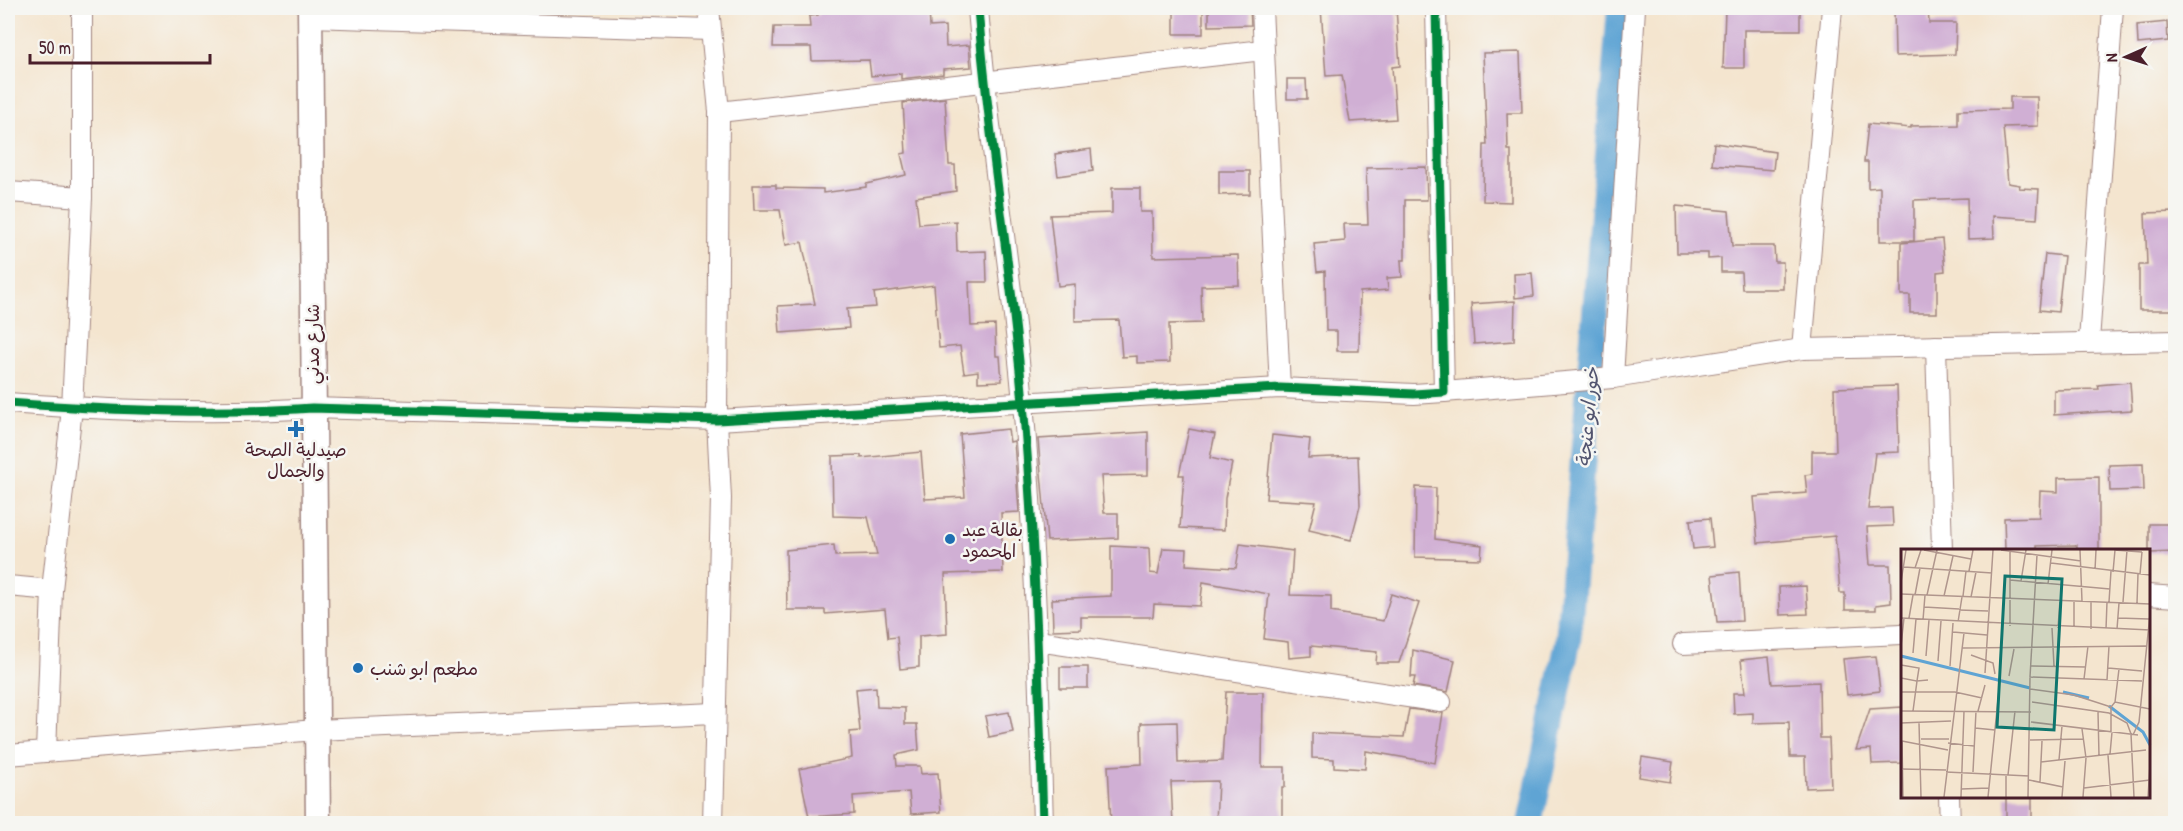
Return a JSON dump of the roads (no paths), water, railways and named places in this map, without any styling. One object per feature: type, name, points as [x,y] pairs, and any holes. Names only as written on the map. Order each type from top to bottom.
[{"type":"street","points":[[46,752],[52,590],[72,408],[82,197],[82,8]]},
{"type":"street","points":[[709,8],[719,112],[717,420],[721,498],[713,824]]},
{"type":"street","points":[[978,8],[984,80],[1023,402],[1038,641],[1043,824]]},
{"type":"street","points":[[1262,8],[1280,388]]},
{"type":"street","points":[[1436,8],[1444,392]]},
{"type":"street","points":[[1613,378],[1635,8]]},
{"type":"street","points":[[1802,349],[1832,8]]},
{"type":"street","points":[[2089,341],[2113,8]]},
{"type":"street","points":[[310,12],[710,30]]},
{"type":"street","name":"شارع مدني","points":[[310,12],[312,408],[318,824]]},
{"type":"street","points":[[719,112],[1263,50]]},
{"type":"street","points":[[8,192],[82,197]]},
{"type":"street","points":[[8,403],[72,408],[278,411],[312,408],[717,420],[1280,388],[1414,394],[1613,378],[1802,349],[2175,340]]},
{"type":"street","points":[[1936,346],[1942,549]]},
{"type":"street","points":[[8,586],[52,590]]},
{"type":"street","points":[[2150,595],[2175,597]]},
{"type":"street","points":[[1683,645],[1901,634]]},
{"type":"street","points":[[1038,641],[1441,702]]},
{"type":"street","points":[[8,755],[316,730],[715,713]]},
{"type":"street","points":[[1949,798],[1950,824]]},
{"type":"waterway","name":"خور ابو عنجة","points":[[1530,824],[1568,642],[1620,8]]},
{"type":"place","name":"صيدلية الصحة والجمال","points":[[296,429]]},
{"type":"place","name":"بقالة عبد المحمود","points":[[950,539]]},
{"type":"place","name":"مطعم ابو شنب","points":[[358,668]]}]
